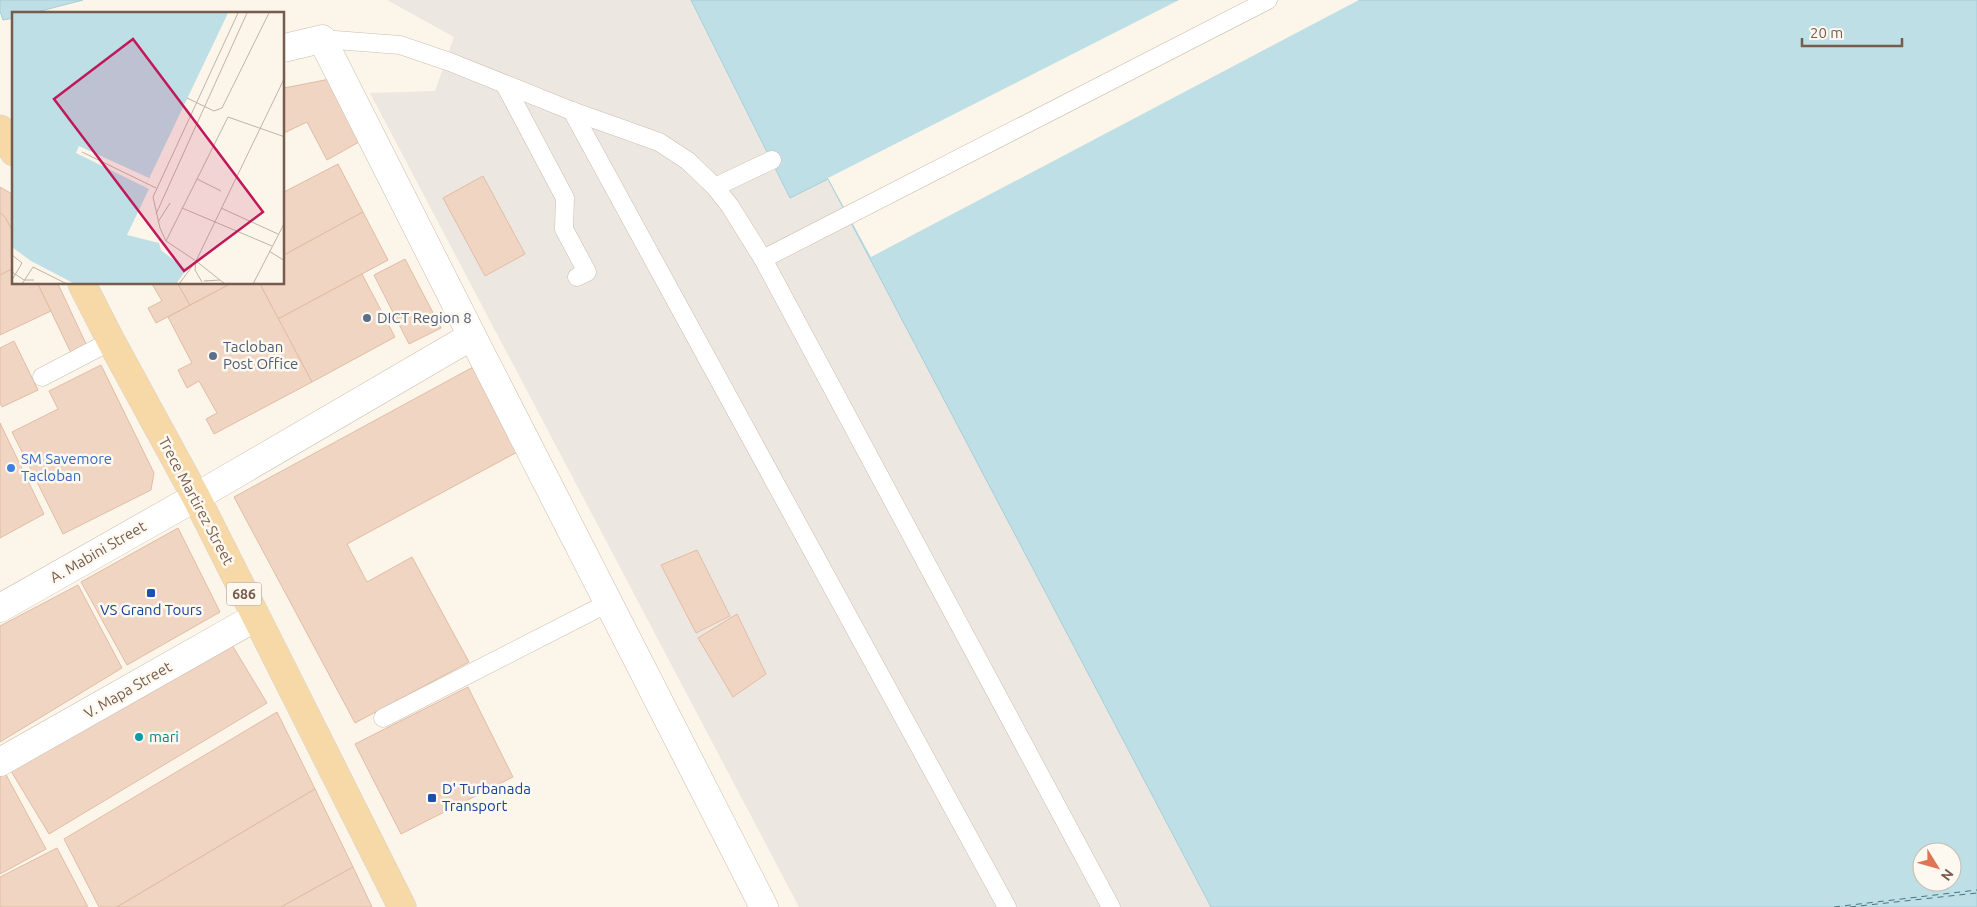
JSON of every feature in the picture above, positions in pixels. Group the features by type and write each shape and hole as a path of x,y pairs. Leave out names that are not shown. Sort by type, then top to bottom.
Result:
{"main road":[{"name":"Trece Martirez Street","path":"83,285 196,497 402,907"}],"street":[{"path":"285,48 322,39 764,907"},
{"path":"0,114 9,140"},
{"name":"A. Mabini Street","path":"0,608 196,497 472,336"},
{"name":"V. Mapa Street","path":"0,762 256,617"}],"lane":[{"path":"763,259 1268,0"},
{"path":"322,39 400,45 450,62 572,112 659,142 688,160 715,187 730,206 763,259 1111,907"},
{"path":"505,85 565,198 564,229 587,272 577,277"},
{"path":"572,112 1007,907"},
{"path":"715,187 772,160"},
{"path":"42,377 111,341"},
{"path":"383,718 608,603"}],"shaded area":[{"path":"387,0 691,0 790,197 1179,0 871,257 1211,907 799,907 370,93 435,91 454,37"}],"water":[{"path":"0,0 83,0 37,12 12,12 12,18 3,20 0,11"},
{"path":"691,0 1977,0 1977,907 1211,907 828,179 790,198"}],"pier":[{"path":"1179,0 1359,0 871,257 828,178"}],"building":[{"path":"330,79 366,138 327,160 307,122 285,133 285,88"},
{"path":"338,164 363,212 285,254 285,191"},
{"path":"483,176 525,254 485,276 443,198"},
{"path":"0,187 12,194 12,230 5,217 0,213"},
{"path":"363,212 388,260 278,319 261,285 285,285 285,254"},
{"path":"0,213 5,217 12,230 12,269 0,275"},
{"path":"405,259 441,328 409,344 374,275"},
{"path":"12,269 12,285 38,285 51,311 0,335 0,275"},
{"path":"362,274 395,337 312,382 278,319"},
{"path":"38,285 58,285 87,346 71,353"},
{"path":"153,285 179,285 190,305 156,323 148,308 162,301"},
{"path":"179,285 228,285 190,305"},
{"path":"228,285 261,285 312,382 214,434 206,419 217,413 199,381 187,388 178,370 192,363 168,317"},
{"path":"14,341 38,390 2,407 0,403 0,348"},
{"path":"101,365 154,473 151,490 63,534 12,432 58,409 49,391"},
{"path":"475,366 521,450 347,544 367,582 412,557 469,662 355,723 234,497"},
{"name":"SM Savemore Tacloban","path":"0,423 44,514 0,538"},
{"path":"178,528 220,612 127,665 81,582"},
{"path":"697,550 730,616 696,633 661,565"},
{"path":"78,585 122,668 0,742 0,626"},
{"path":"737,614 766,674 733,697 698,638"},
{"name":"mari","path":"229,640 267,703 49,834 11,771"},
{"path":"468,687 513,777 401,834 355,744"},
{"path":"277,712 315,789 117,907 99,907 64,839"},
{"path":"4,771 46,849 0,874 0,773"},
{"path":"315,789 353,867 281,907 117,907"},
{"path":"57,848 88,907 0,907 0,877"},
{"path":"353,867 372,907 281,907"}],"ferry route":[{"path":"1834,907 1977,890"},
{"path":"1850,907 1977,893"}],"place":[{"name":"DICT Region 8","path":"367,318"},
{"name":"Tacloban Post Office","path":"213,356"},
{"name":"SM Savemore Tacloban","path":"11,468"},
{"name":"VS Grand Tours","path":"151,593"},
{"name":"mari","path":"139,737"},
{"name":"D' Turbanada Transport","path":"432,798"}]}
